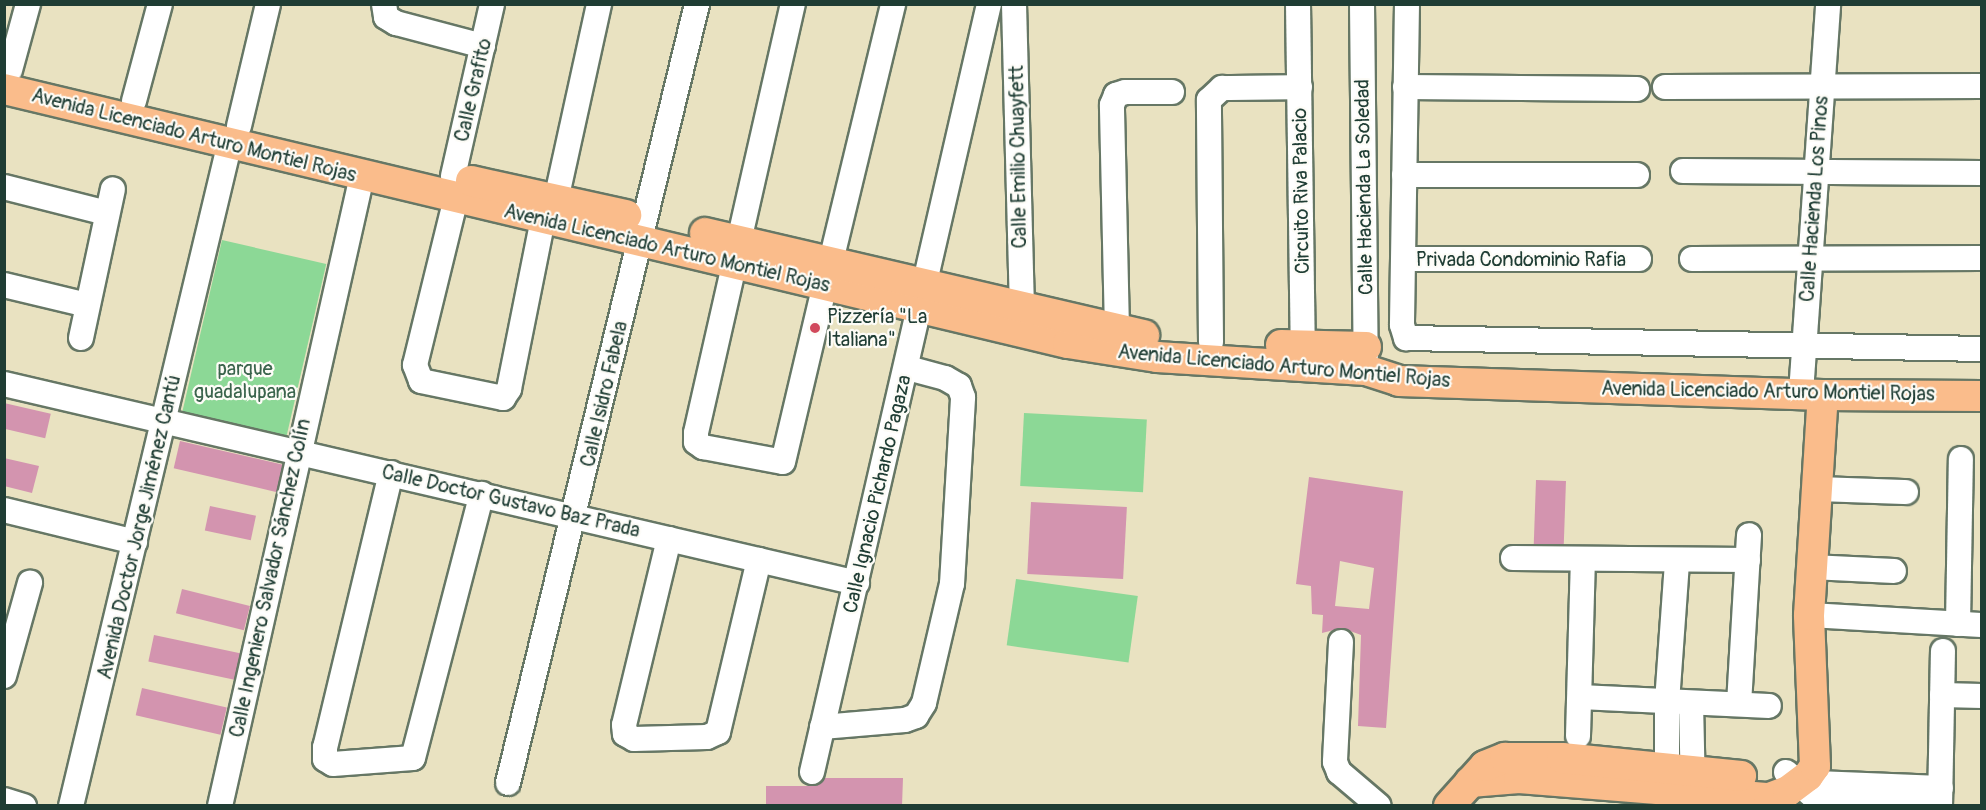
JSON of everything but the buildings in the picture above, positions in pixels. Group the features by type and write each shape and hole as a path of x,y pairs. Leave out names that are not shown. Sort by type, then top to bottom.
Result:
{"main road":[{"name":"Avenida Licenciado Arturo Montiel Rojas","path":"6,76 134,102 362,176 455,187"},
{"name":"Avenida Licenciado Arturo Montiel Rojas","path":"6,76 550,210 642,229 828,273 923,297 1068,343 1157,357 1366,358"},
{"name":"Avenida Licenciado Arturo Montiel Rojas","path":"923,297 1022,309 1117,330 1211,342 1303,346 1366,358 1399,381 1812,394 1982,396"},
{"name":"Calle Hacienda Los Pinos","path":"1812,394 1816,489 1809,615 1804,632 1800,757 1814,794"},
{"path":"1449,806 1491,762 1505,758 1562,758 1679,780 1765,779 1814,794"}],"street":[{"path":"6,76 27,4"},
{"path":"134,102 160,4"},
{"name":"Avenida Doctor Jorge Jiménez Cantú","path":"71,806 234,134 268,4"},
{"path":"384,4 386,17 396,23 483,46"},
{"name":"Calle Grafito","path":"492,4 455,187 415,365 421,381 503,398 508,389 550,210"},
{"path":"550,210 599,4"},
{"name":"Calle Isidro Fabela","path":"508,783 576,516 697,4"},
{"path":"793,4 696,433 696,442 703,447 783,462 893,4"},
{"name":"Calle Ignacio Pichardo Pagaza","path":"812,772 907,368 989,4"},
{"name":"Calle Emilio Chuayfett","path":"1014,4 1022,309"},
{"path":"1298,4 1299,87"},
{"name":"Calle Hacienda La Soledad","path":"1362,4 1366,358"},
{"path":"1404,259 1407,4"},
{"name":"Calle Hacienda Los Pinos","path":"1812,394 1804,348 1808,259 1827,4"},
{"path":"1665,87 1822,84 1982,86"},
{"name":"Circuito Riva Palacio","path":"1211,342 1209,100 1222,88 1299,87 1303,346"},
{"path":"1405,87 1637,89"},
{"path":"1117,330 1112,105 1116,95 1125,92 1172,92"},
{"path":"1683,171 1982,172"},
{"path":"1404,175 1637,175"},
{"name":"Calle Ingeniero Salvador Sánchez Colín","path":"220,806 362,176"},
{"path":"4,187 107,213"},
{"path":"81,338 113,189"},
{"path":"1692,259 1982,258"},
{"name":"Privada Condominio Rafia","path":"1404,259 1639,259"},
{"name":"Avenida Licenciado Arturo Montiel Rojas","path":"1404,259 1402,325 1406,338 1804,348 1982,349"},
{"path":"4,285 87,305"},
{"path":"822,727 905,720 916,716 924,703 952,584 963,397 959,386 945,378 907,368"},
{"name":"Calle Doctor Gustavo Baz Prada","path":"4,384 857,583"},
{"path":"1809,615 1970,624 1961,459"},
{"path":"391,473 325,747 325,759 333,764 413,758 482,494"},
{"path":"1816,489 1906,492"},
{"path":"4,510 135,542"},
{"path":"1739,704 1749,535"},
{"path":"669,539 624,725 625,734 634,738 707,737 718,732 759,560"},
{"path":"1513,558 1748,560"},
{"path":"1578,736 1583,559"},
{"path":"1677,561 1667,702 1679,780"},
{"path":"1811,567 1894,571"},
{"path":"4,676 12,614 30,583"},
{"path":"1341,642 1335,762 1339,772 1379,806"},
{"path":"1814,794 1861,794 1938,800 1944,651"},
{"path":"1942,695 1982,696"},
{"path":"1580,697 1769,706"},
{"path":"1679,780 1691,703"},
{"path":"1814,794 1861,794"},
{"path":"4,800 24,806"}],"green space":[{"name":"parque guadalupana","path":"222,240 326,264 284,445 180,421"},
{"path":"1024,413 1147,419 1143,492 1020,486"},
{"path":"1016,579 1138,596 1128,662 1007,645"}],"place":[{"name":"Pizzería \"La Italiana\"","path":"815,328"}]}
